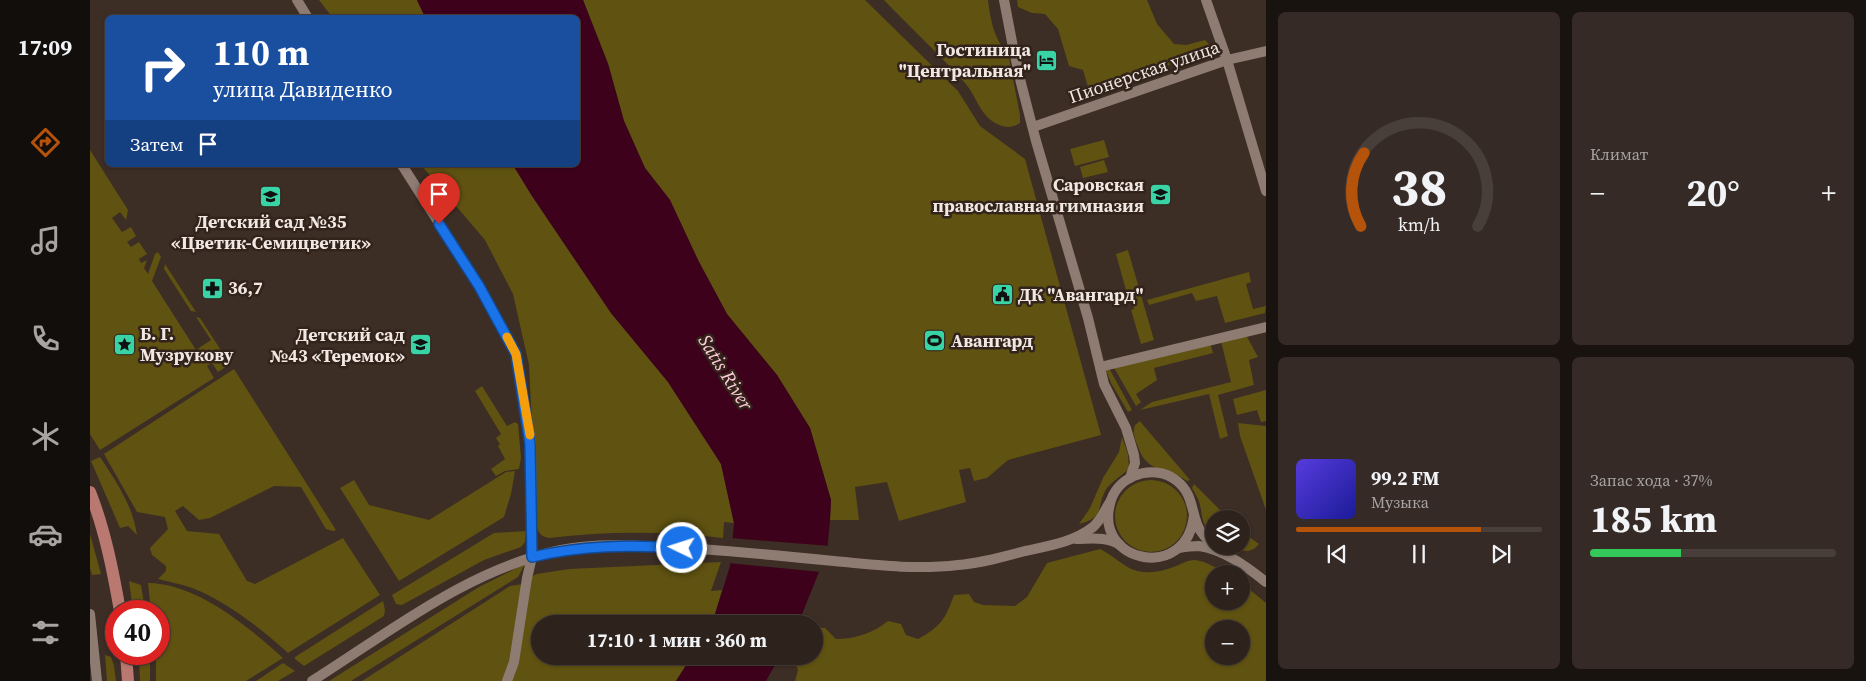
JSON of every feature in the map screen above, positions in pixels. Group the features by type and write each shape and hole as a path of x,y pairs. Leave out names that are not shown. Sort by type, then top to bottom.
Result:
{"main road":[{"path":"90,492 100,517 118,600"},
{"path":"127,665 128,681"}],"street":[{"path":"297,0 306,15"},
{"path":"1004,0 1012,47 1088,318 1104,384 1126,428 1134,455 1135,463 1130,478"},
{"path":"1206,0 1227,60 1266,191"},
{"name":"Пионерская улица","path":"1033,127 1227,60 1266,51"},
{"path":"403,167 479,286 516,354 530,444 532,557 514,662 507,681"},
{"path":"1100,367 1266,327"},
{"path":"1134,455 1144,467 1176,480 1183,486 1193,504 1194,514 1200,531 1205,536"},
{"path":"1070,539 1093,526 1103,516 1120,486 1130,478 1143,473 1157,472"},
{"path":"1110,502 1108,510 1109,527 1122,548"},
{"path":"312,681 403,622 491,572 532,557 563,550 597,546 633,545 895,566 958,565 985,561 1070,539 1095,538 1107,539 1118,544 1129,553 1146,558 1163,557 1178,548 1190,533 1194,514"},
{"path":"1178,548 1205,547"},
{"path":"1228,555 1266,582"},
{"path":"90,614 97,681"}],"shaded area":[{"path":"319,0 417,0 424,15 330,15"},
{"path":"583,0 865,0 958,91 980,126 1025,159 1101,435 1008,460 987,478 974,481 970,468 959,470 966,502 899,521 887,482 855,487 859,520 830,520 831,500 810,428 777,375 727,314 698,260 670,200 645,168 624,121 608,63"},
{"path":"884,0 988,0 996,35 1008,53 1020,123 1006,127 995,123 988,117 980,108 965,83"},
{"path":"1017,0 1147,0 1157,24 1174,44 1186,45 1205,40 1212,49 1090,94 1083,70 1069,66 1058,29 1045,14 1032,13 1018,7"},
{"path":"1104,140 1109,157 1075,166 1070,149"},
{"path":"90,150 128,210 126,220 120,212 112,218 122,232 131,227 136,236 127,242 131,247 139,242 147,254 139,259 141,263 147,260 144,268 148,274 155,254 158,252 161,257 152,281 196,350 211,340 196,317 200,318 230,364 218,372 212,363 207,366 214,378 100,450 90,434"},
{"path":"1104,160 1108,172 1083,178 1080,167"},
{"path":"423,167 514,167 611,313 668,382 721,464 734,523 724,522 723,538 680,534 636,533 592,534 549,538 540,533 537,527 529,365 513,294 485,240"},
{"path":"1128,250 1154,340 1141,344 1131,310 1134,309 1130,294 1127,294 1116,254"},
{"path":"165,264 196,312 191,311 164,269"},
{"path":"1249,272 1251,282 1246,284 1253,309 1266,306 1265,313 1225,323 1217,296 1196,301 1192,293 1149,305 1147,300"},
{"path":"1246,335 1258,357 1249,360 1254,385 1218,395 1228,436 1220,439 1209,394 1140,410 1152,402 1231,382 1221,341"},
{"path":"1210,342 1213,353 1154,368 1157,380 1136,394 1141,402 1136,406 1113,366"},
{"path":"1105,368 1109,368 1132,410 1128,412 1111,383"},
{"path":"234,369 336,530 326,529 301,487 274,486 210,518 199,520 183,506 175,511 187,531 219,534 247,581 255,584 343,538 380,595 288,653 255,625 231,608 192,588 158,579 166,571 166,566 152,555 150,548 168,529 165,517 137,512 104,454"},
{"path":"482,386 507,426 515,422 518,424 521,458 519,469 505,471 496,476 491,469 505,459 496,438 501,434 475,391"},
{"path":"1266,390 1266,421 1261,422 1257,410 1237,415 1233,399"},
{"path":"1140,421 1190,480 1187,481 1180,476 1159,469 1147,462 1142,456 1134,436 1135,425"},
{"path":"1238,423 1266,426 1266,510 1240,436"},
{"path":"1122,437 1128,454 1129,469 1107,488 1094,518 1079,524 1090,508 1103,478 1119,452"},
{"path":"100,457 128,504 137,535 128,526 120,528 91,461"},
{"path":"515,471 504,517 399,581 340,488 354,480 369,505 429,520 506,472"},
{"path":"1151,480 1165,483 1177,490 1184,502 1187,516 1184,530 1177,542 1165,549 1151,552 1137,549 1125,542 1118,530 1115,516 1118,502 1125,490 1137,483"},
{"path":"1194,484 1220,510 1205,510 1205,526 1200,504 1192,488"},
{"path":"526,531 525,542 521,547 484,560 402,605 396,604 392,595 494,533"},
{"path":"90,534 101,574 92,575 90,568"},
{"path":"1250,538 1259,544 1250,551"},
{"path":"1100,549 1127,567 1142,572 1162,571 1187,561 1202,561 1211,565 1205,565 1205,610 1250,610 1250,590 1266,603 1266,681 795,681 798,670 796,665 823,665 823,628 836,639 843,639 870,632 888,621 901,624 906,635 918,639 941,622 948,611 954,595 969,594 974,602 983,605 1015,606 1027,597 1047,563"},
{"path":"721,562 711,591 722,590 715,615 531,615 531,665 686,665 676,681 362,681 510,586 523,584 527,578 537,574 569,569"},
{"path":"525,564 518,577 351,681 329,681 479,587"},
{"path":"129,581 141,585 143,600 132,600"},
{"path":"148,583 185,590 221,609 254,633 283,658 246,681 156,681 156,665 170,665 170,600 150,600"},
{"path":"383,601 384,616 304,666 295,659 295,657"},
{"path":"283,663 295,671 278,681 256,681"},
{"path":"106,665 114,665 116,681 107,681"},
{"path":"139,665 150,665 150,681 140,681"}],"water":[{"name":"Satis River","path":"417,0 583,0 608,64 624,121 645,168 670,200 698,260 727,314 777,375 810,428 831,500 827,552 802,615 715,615 730,566 734,523 721,464 668,382 611,313 514,167 580,167 580,15 424,15"},
{"path":"686,665 775,665 766,681 676,681"}],"pier":[{"path":"730,538 830,546 821,572 728,563"}],"slow traffic":[{"path":"507,337 516,354 530,435"}],"place":[{"name":"Гостиница \"Центральная\"","path":"1047,60"},
{"name":"Саровская православная гимназия","path":"1160,195"},
{"name":"Детский сад №35 «Цветик-Семицветик»","path":"271,197"},
{"name":"36,7","path":"212,288"},
{"name":"ДК \"Авангард\"","path":"1002,295"},
{"name":"Авангард","path":"935,341"},
{"name":"Б. Г. Музрукову","path":"124,344"},
{"name":"Детский сад №43 «Теремок»","path":"421,345"}],"route":[{"path":"439,224 479,286 516,354 530,444 532,557 563,550 597,546 633,545 682,548"}]}
